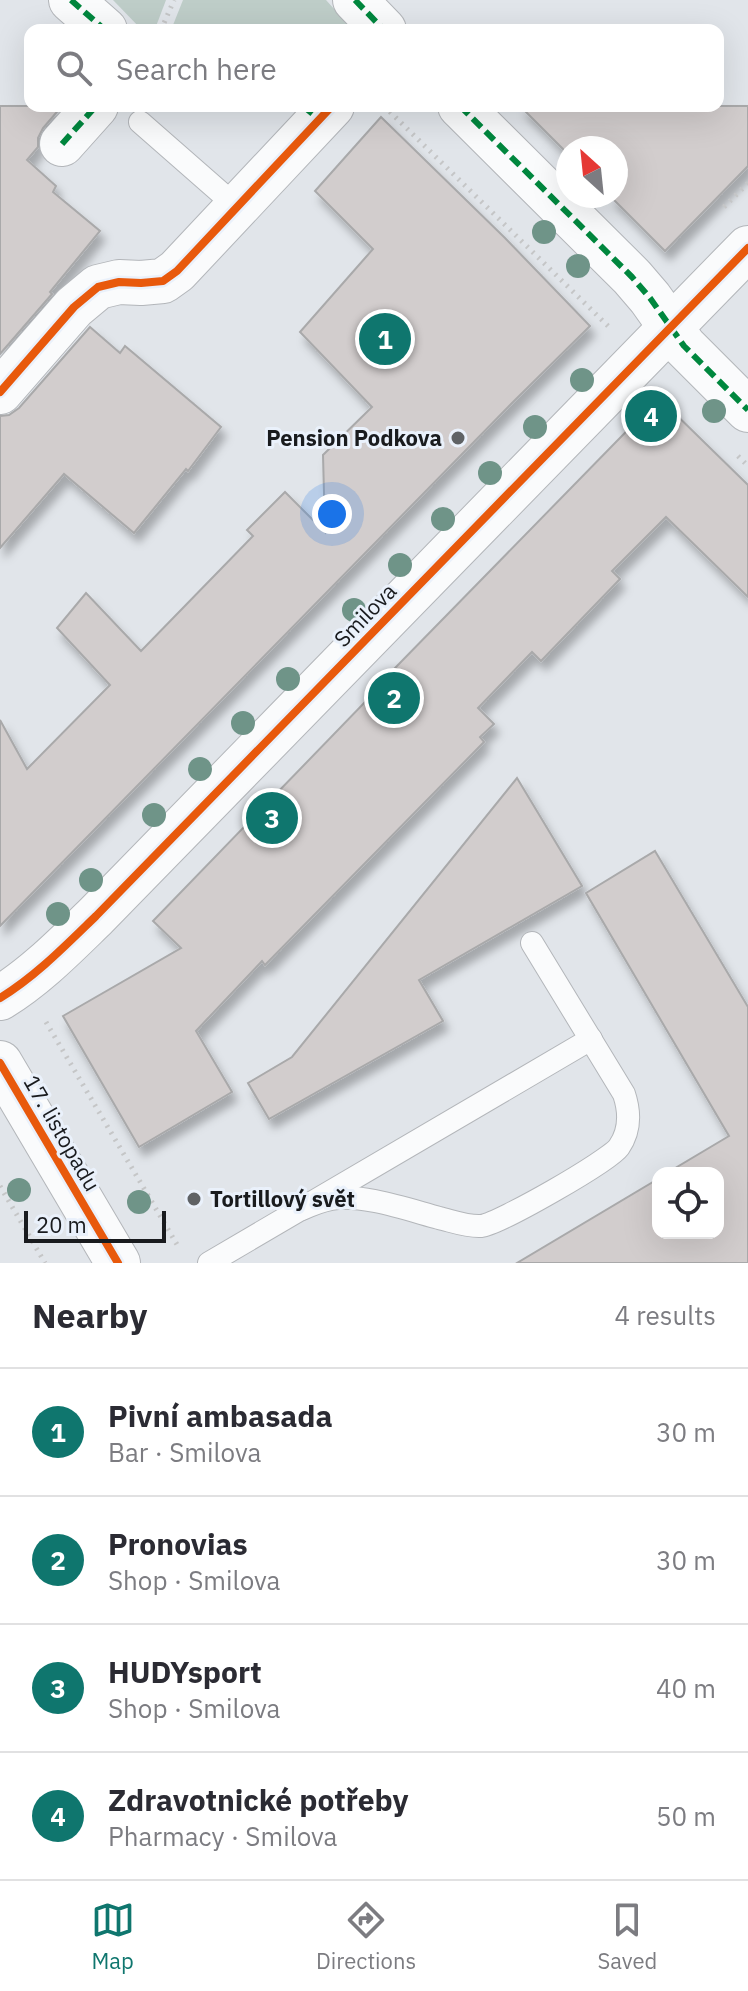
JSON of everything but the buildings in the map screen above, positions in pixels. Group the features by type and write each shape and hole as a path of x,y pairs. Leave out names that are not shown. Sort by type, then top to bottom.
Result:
{"street":[{"path":"71,0 98,24"},
{"path":"355,0 378,24"},
{"path":"62,144 91,112"},
{"path":"0,392 74,307 98,287 119,282 163,281 177,271 237,207 316,112"},
{"path":"466,112 643,289 655,343 684,346 748,410"},
{"name":"Smilova","path":"0,998 39,969 96,916 748,248"},
{"name":"17. listopadu","path":"0,1063 118,1263"}],"lane":[{"path":"140,122 237,207"},
{"path":"302,1209 332,1199 346,1198 482,1226 506,1217 604,1160 619,1147 629,1120 624,1094 532,943"},
{"path":"209,1263 591,1039"}],"path":[{"path":"164,24 174,0"},
{"path":"391,112 655,343"},
{"path":"738,456 748,466"},
{"path":"52,1009 46,1023 180,1250"},
{"path":"0,1186 45,1263"},
{"path":"1,1210 11,1204"}],"shaded area":[{"path":"113,0 166,0 157,24 136,24"},
{"path":"183,0 326,0 348,24 173,24"}],"marked path":[{"path":"71,0 98,24"},
{"path":"355,0 378,24"},
{"path":"62,144 91,112"},
{"path":"310,112 319,119"},
{"path":"466,112 632,277 684,346 748,410"}],"cycle path":[{"path":"0,392 74,307 98,287 119,282 163,281 177,271 326,112"},
{"path":"0,998 38,970 96,916 748,248"},
{"path":"0,1063 118,1263"}],"place":[{"name":"Pivní ambasada","path":"385,339"},
{"name":"Zdravotnické potřeby","path":"651,416"},
{"name":"Pension Podkova","path":"458,438"},
{"name":"Pronovias","path":"394,698"},
{"name":"HUDYsport","path":"272,818"},
{"name":"Tortillový svět","path":"194,1199"}]}
